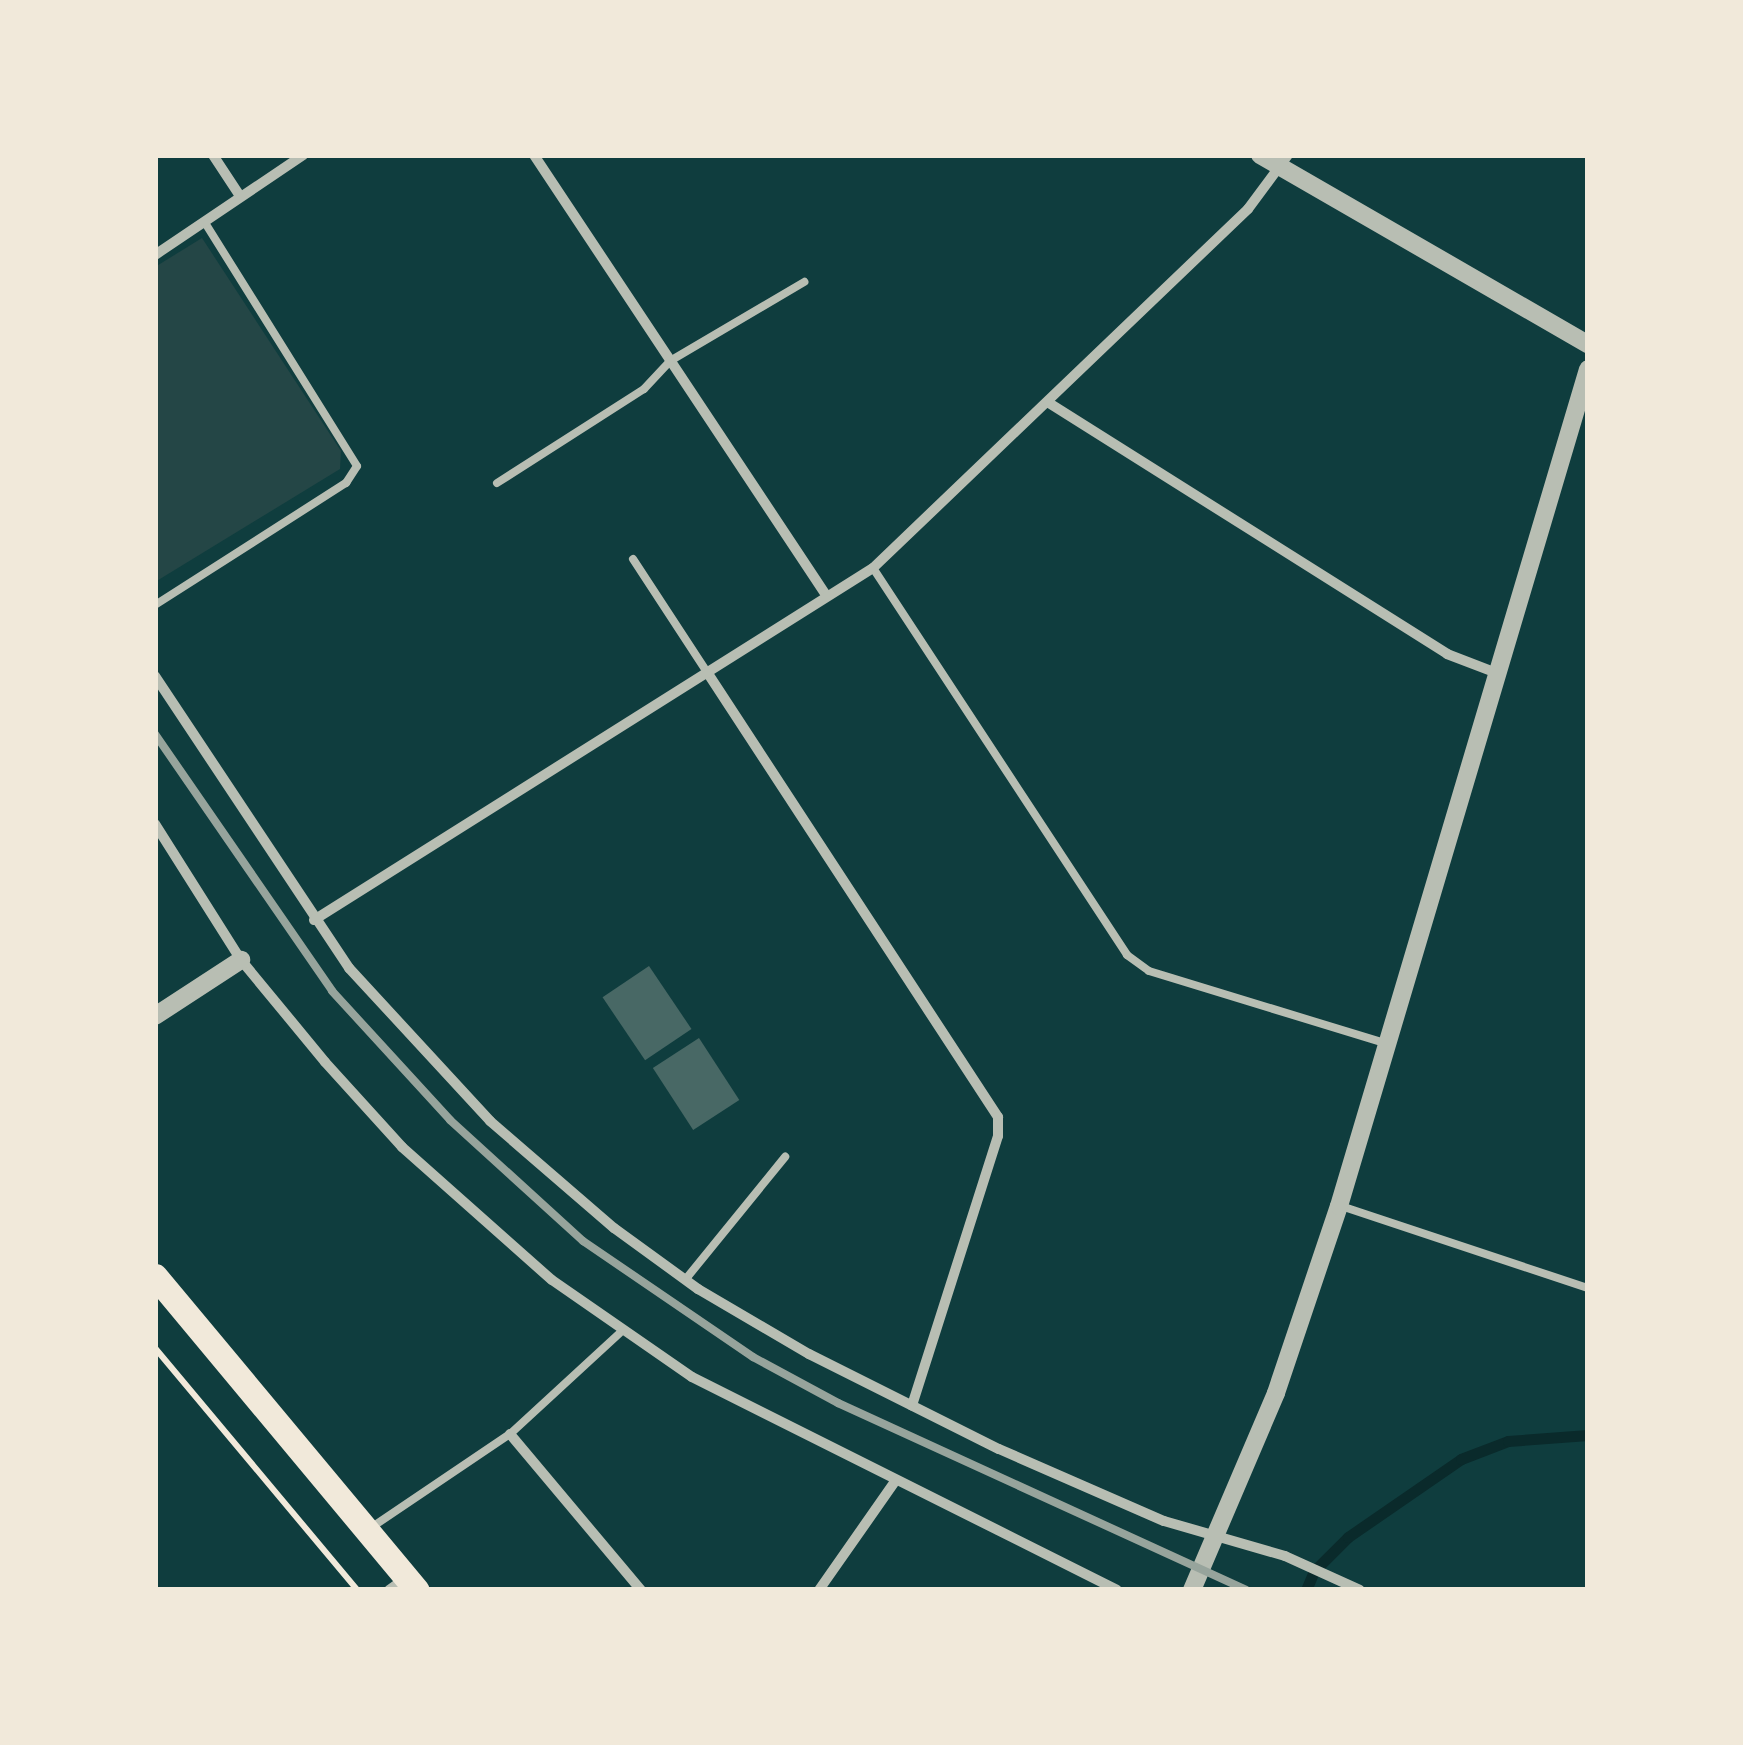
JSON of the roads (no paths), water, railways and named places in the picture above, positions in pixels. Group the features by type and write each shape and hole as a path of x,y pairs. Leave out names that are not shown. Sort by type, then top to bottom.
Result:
{"main road":[{"path":"155,1276 368,1530 404,1586"}],"street":[{"path":"213,155 240,196"},
{"path":"155,255 303,155"},
{"path":"534,155 826,595"},
{"path":"1260,155 1285,162 1588,344"},
{"path":"314,920 872,568 1050,403 1248,209 1285,162"},
{"path":"1192,1590 1220,1536 1339,1206 1494,672 1588,369"},
{"path":"1050,403 1447,654 1494,672"},
{"path":"707,672 998,1117 998,1136 912,1406"},
{"path":"155,676 314,920 383,1008 490,1121 572,1194 685,1280 809,1354 912,1406 1164,1520 1285,1556 1360,1590"},
{"path":"155,824 241,960 402,1147 620,1332 894,1483 1117,1590"},
{"path":"155,1016 241,960"},
{"path":"510,1434 641,1590"},
{"path":"819,1590 894,1483"}],"lane":[{"path":"155,605 346,484 357,466 206,224"},
{"path":"497,483 644,389 670,360 804,282"},
{"path":"633,560 707,672"},
{"path":"872,568 1126,954 1150,970 1384,1043"},
{"path":"685,1280 785,1157"},
{"path":"1339,1206 1588,1288"},
{"path":"368,1530 510,1434 620,1332"}],"waterway":[{"path":"1306,1590 1314,1571 1348,1537 1461,1459 1508,1441 1588,1435"}],"railway":[{"path":"155,734 332,991 450,1120 583,1241 753,1357 838,1403 1246,1590"}]}
